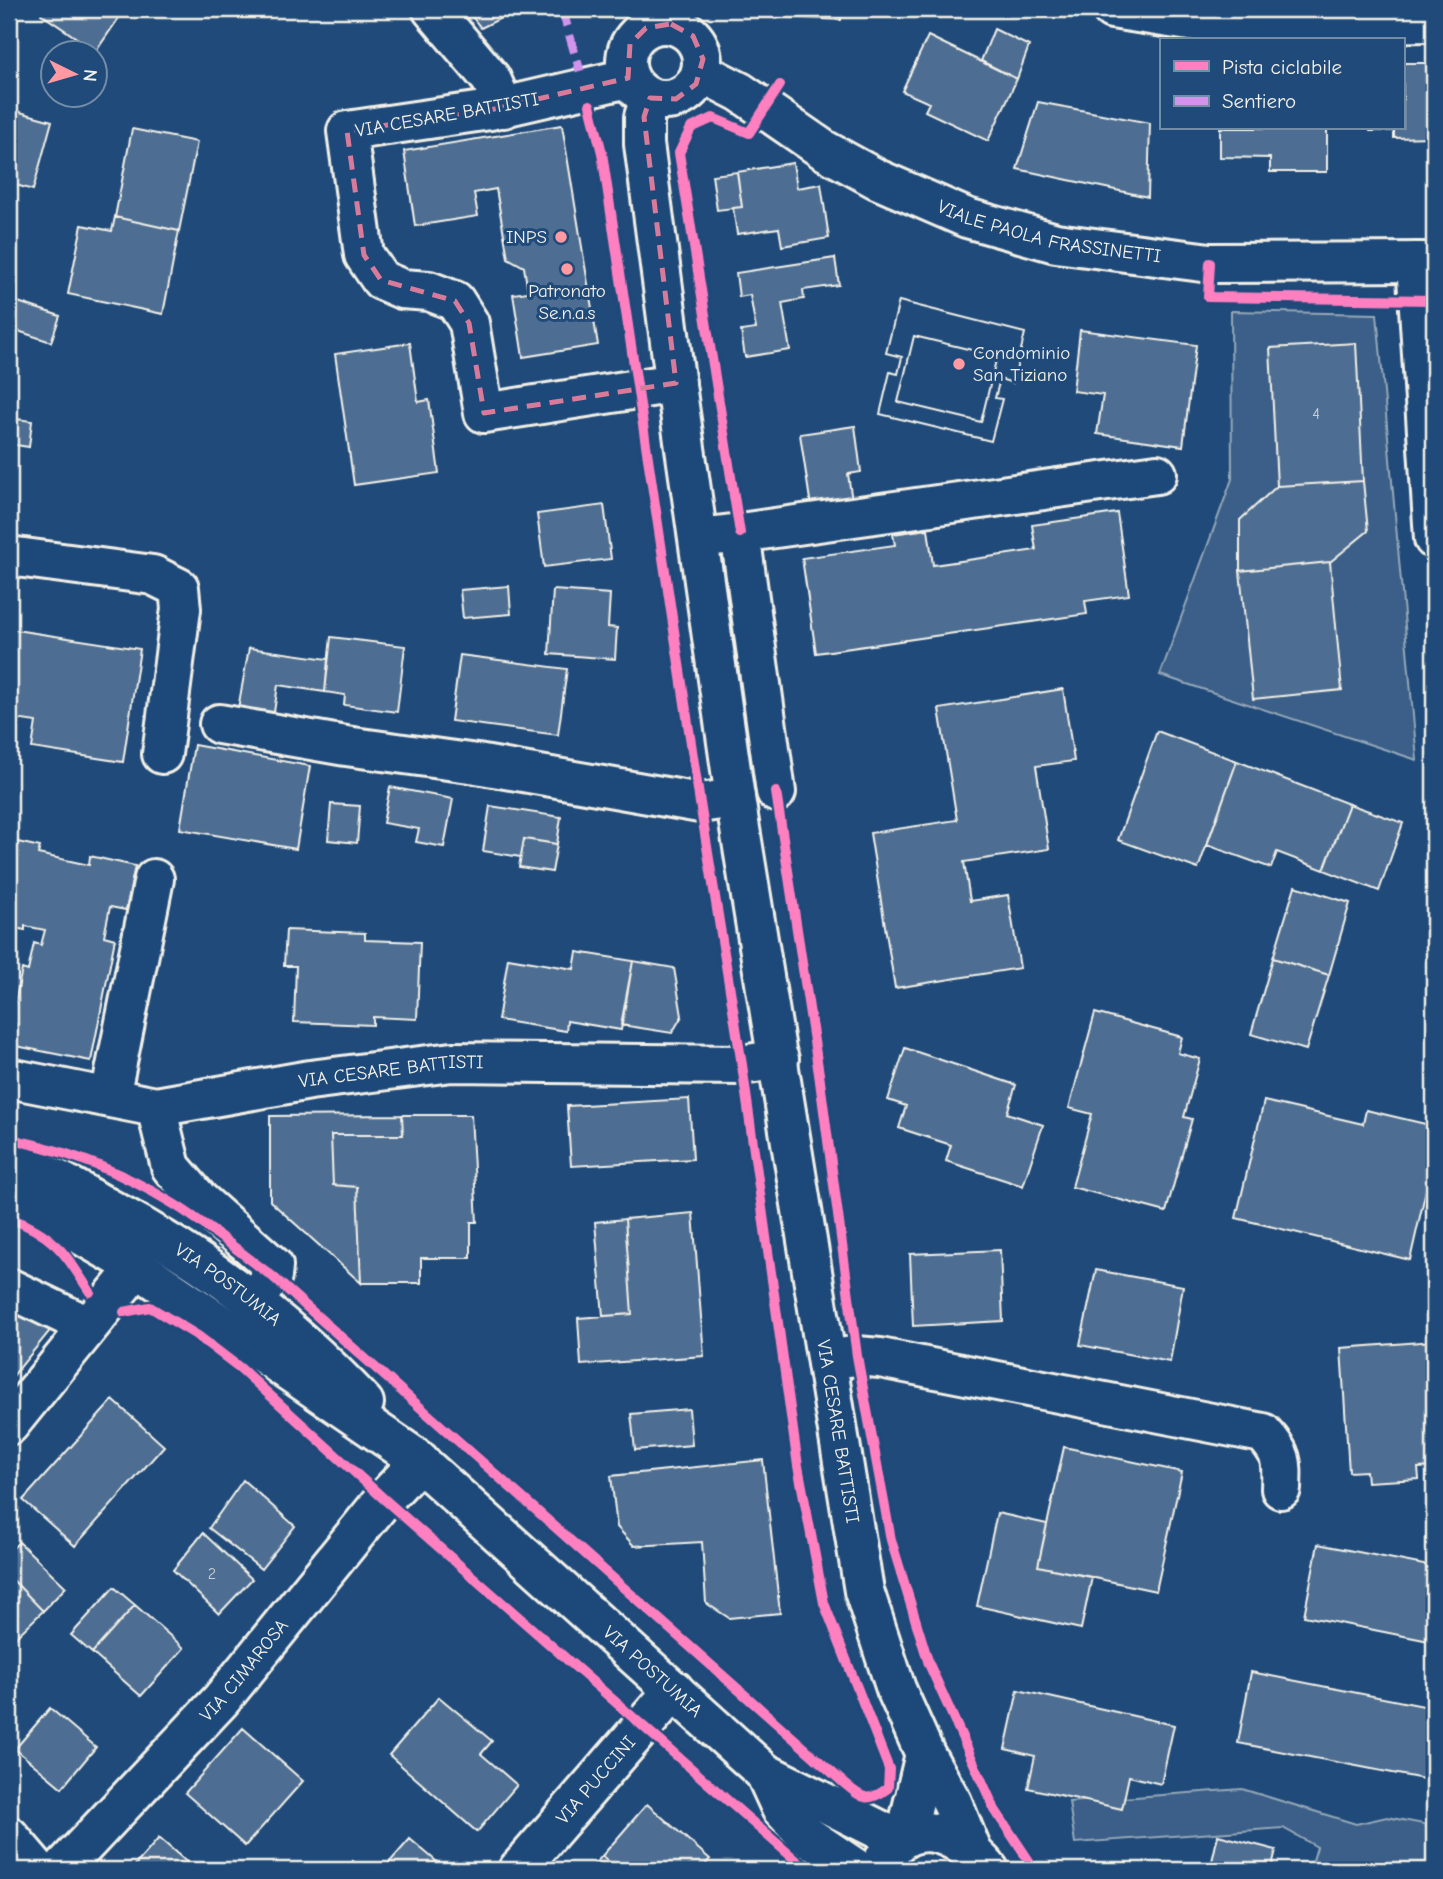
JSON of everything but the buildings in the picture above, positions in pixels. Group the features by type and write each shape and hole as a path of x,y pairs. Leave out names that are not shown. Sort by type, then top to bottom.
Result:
{"street":[{"path":"432,9 491,79 504,108"},
{"path":"1112,9 1215,25 1434,22"},
{"name":"VIA CESARE BATTISTI","path":"676,383 484,413 469,323 455,301 429,291 402,289 381,281 363,255 347,131 639,88 663,101 676,99 688,93 696,84 703,59 699,47 693,36 671,24 658,24 638,18 637,35 630,44 625,66 639,88 644,117 644,144 735,798 864,1591 896,1689 925,1755 952,1801 981,1863"},
{"name":"VIALE PAOLA FRASSINETTI","path":"701,72 740,92 824,150 877,179 967,218 1056,243 1210,263 1425,262"},
{"path":"1425,262 1434,539"},
{"path":"699,539 1157,474"},
{"path":"740,533 776,792"},
{"path":"9,556 153,575 179,589 181,608 162,754"},
{"path":"219,724 346,746 477,764 699,803 735,798"},
{"path":"110,1097 154,879"},
{"name":"VIA CESARE BATTISTI","path":"9,1078 156,1107 310,1080 452,1062 742,1065 779,1059"},
{"path":"156,1107 171,1167 200,1201 273,1266 272,1276 254,1300"},
{"name":"VIA POSTUMIA","path":"9,1162 46,1174 136,1223 254,1300 326,1363 417,1459 765,1773 894,1848 932,1832 954,1841 981,1863"},
{"name":"VIA POSTUMIA","path":"9,1199 38,1210 137,1267 417,1459"},
{"path":"9,1425 137,1267"},
{"path":"9,1287 88,1326"},
{"path":"827,1359 857,1356 880,1358 1264,1433 1276,1447 1282,1462 1281,1489"},
{"name":"VIA CIMAROSA","path":"61,1870 221,1700 417,1459"},
{"name":"VIA PUCCINI","path":"518,1870 674,1690"},
{"path":"894,1848 925,1755"},
{"name":"VIA POSTUMIA","path":"765,1773 781,1808 806,1835 858,1870"},
{"path":"9,1836 38,1870"}],"highlighted area":[{"path":"671,24 693,36 703,59 696,84 676,99 650,98 644,117 676,383 484,413 469,323 455,301 381,280 364,255 347,131 490,110 628,78 630,44 646,28"}],"shaded area":[{"path":"1231,311 1377,314 1417,760 1160,675 1232,479"},
{"path":"1242,1789 1356,1824 1387,1817 1434,1826 1434,1870 1310,1870 1317,1847 1283,1828 1075,1843 1069,1802"}],"marked path":[{"path":"562,9 580,71"}],"cycle path":[{"path":"740,533 679,153 691,128 713,118 749,133 780,85"},
{"path":"19,1141 79,1158 117,1174 172,1203 210,1229 272,1276 845,1784 866,1797 875,1796 888,1788 889,1769 824,1603 798,1466 742,1065 602,153 590,105"},
{"path":"1210,263 1208,297 1434,300"},
{"path":"776,792 819,1074 857,1356 891,1540 929,1664 995,1810 1035,1870"},
{"path":"9,1218 37,1231 57,1246 90,1292"},
{"path":"124,1312 150,1307 198,1336 240,1368 384,1499 807,1870"}],"place":[{"name":"INPS","path":"561,237"},
{"name":"Patronato Se.n.a.s","path":"567,269"},
{"name":"Condominio San Tiziano","path":"959,364"}]}
